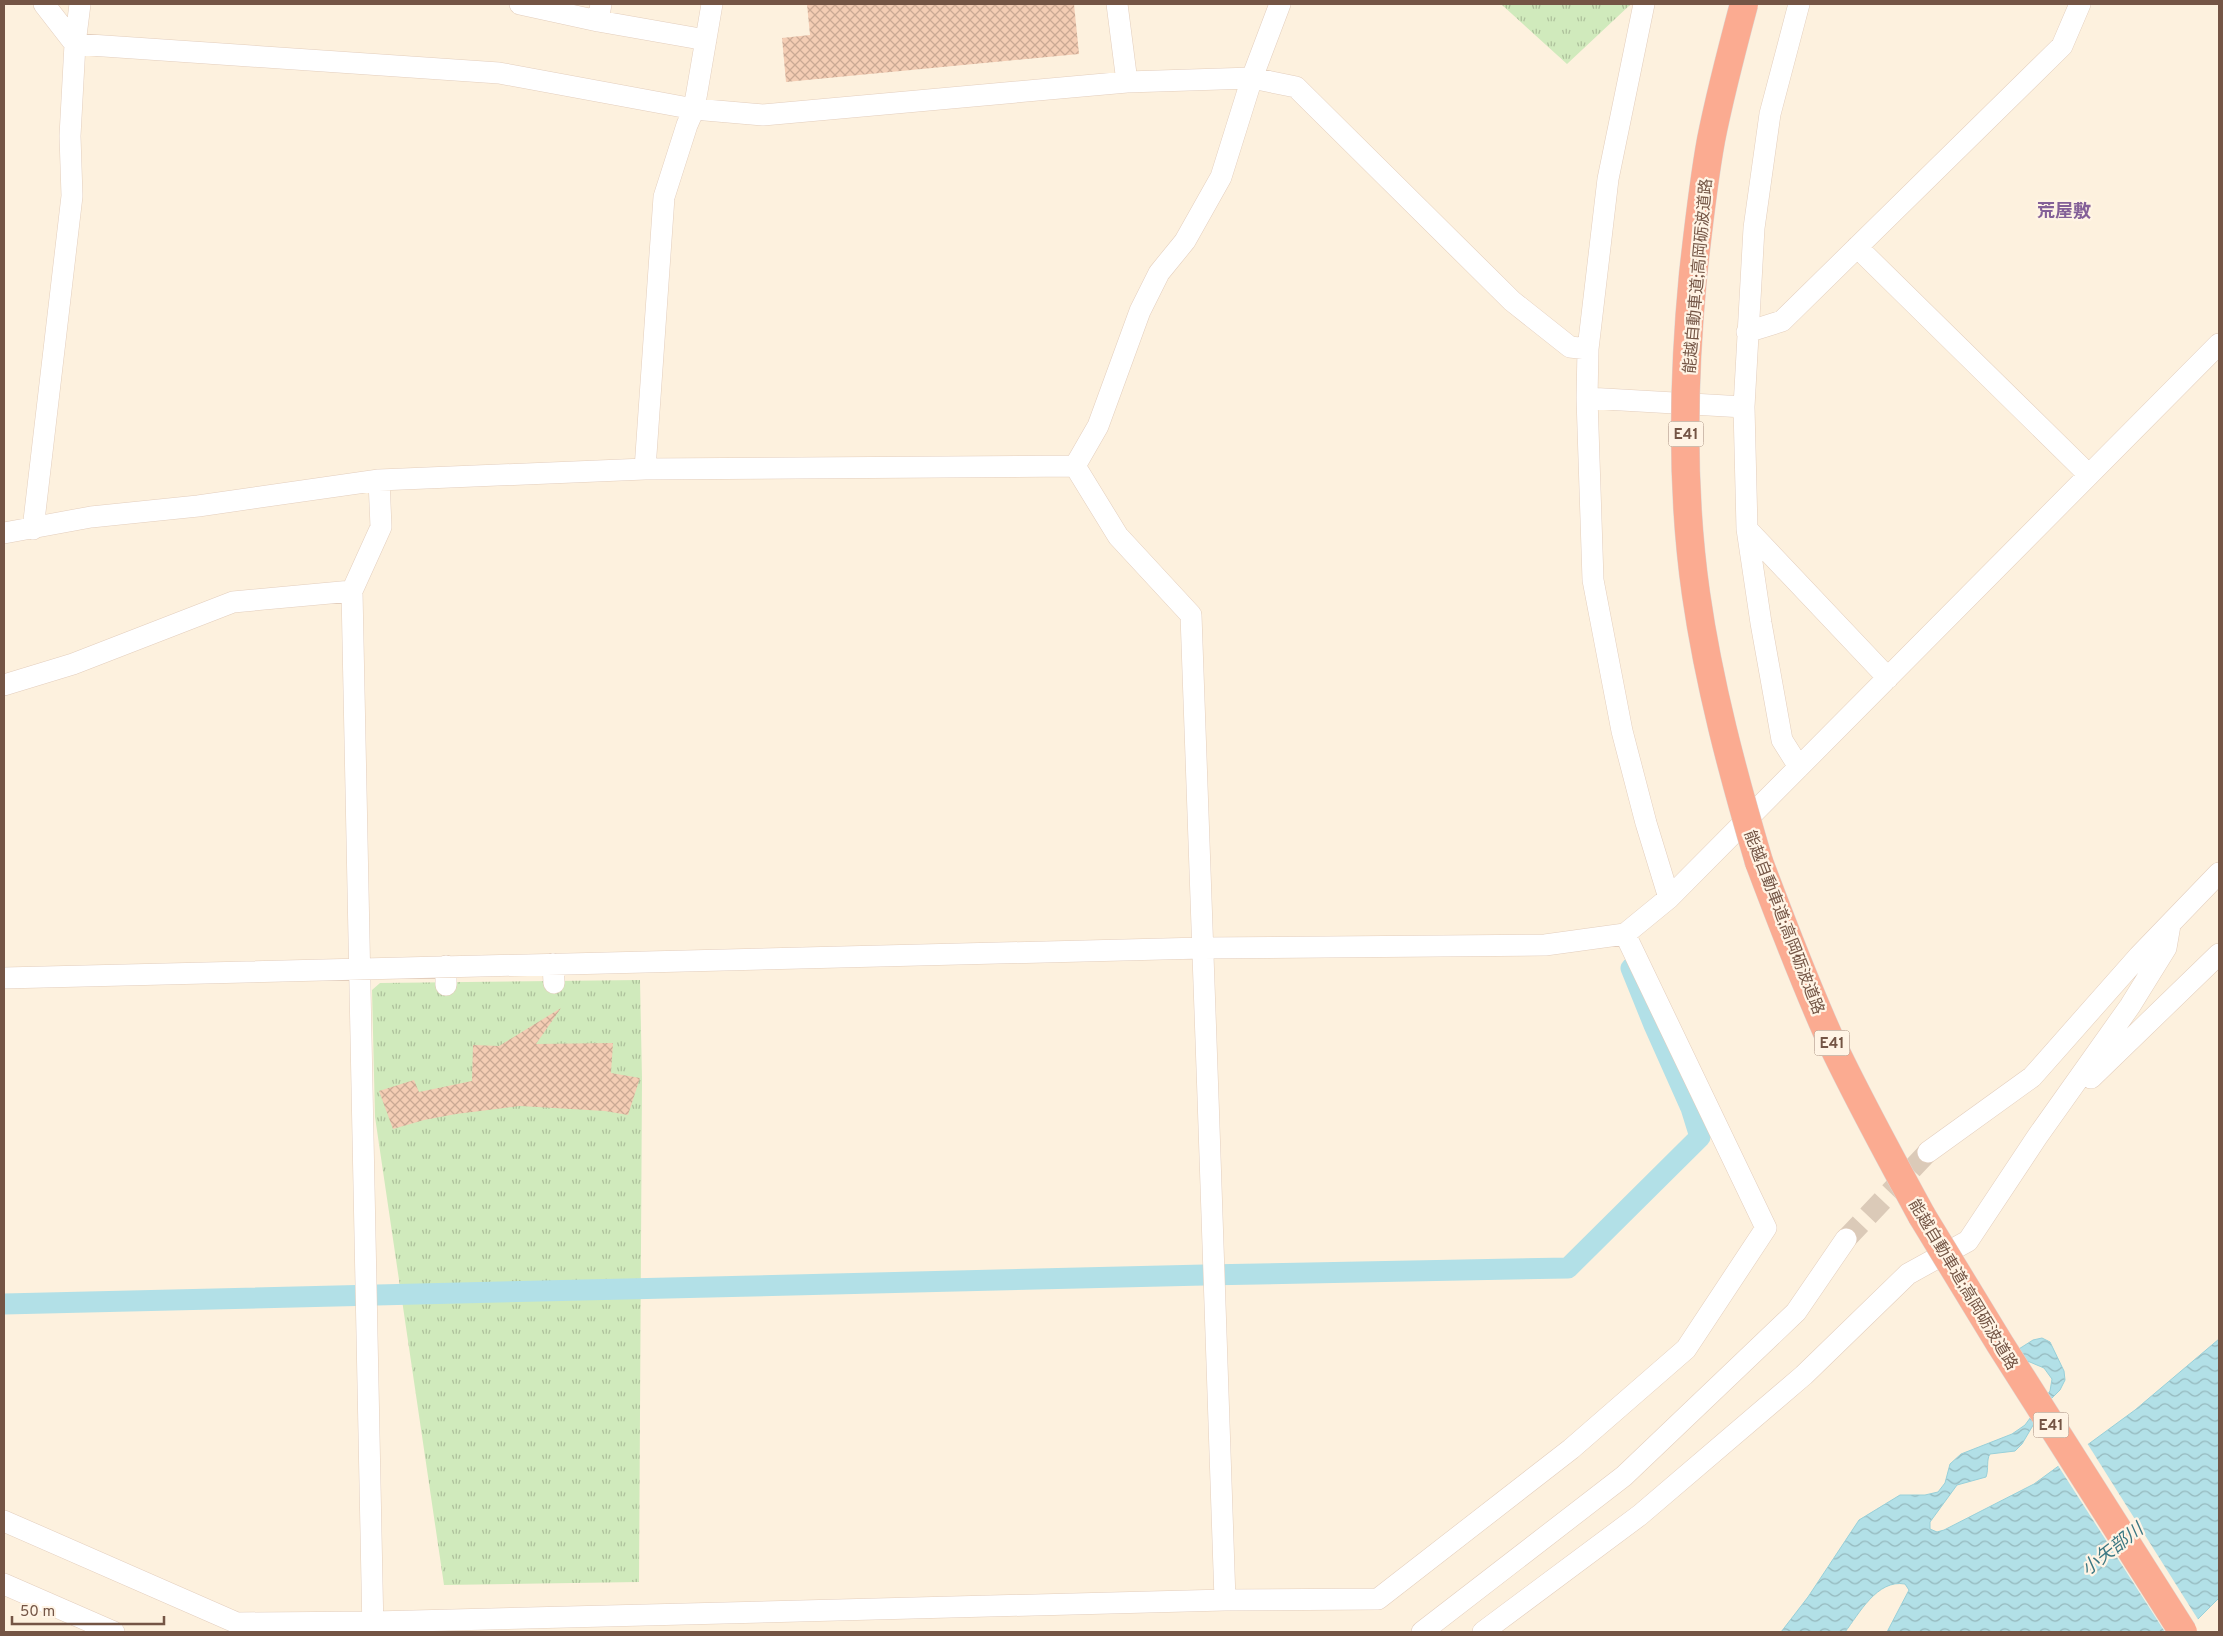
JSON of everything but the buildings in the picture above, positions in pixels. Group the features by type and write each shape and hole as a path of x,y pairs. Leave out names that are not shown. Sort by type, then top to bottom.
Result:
{"highway":[{"name":"能越自動車道;高岡砺波道路","path":"1744,4 1711,141 1697,235 1689,320 1686,414 1687,504 1696,593 1730,764 1759,862 1797,962 1835,1050 1876,1132 1922,1216 2000,1344 2184,1632"}],"street":[{"path":"44,4 75,44 499,73 694,109 762,115 1127,82 1252,78 1296,87 1512,301 1570,347 1588,348"},
{"path":"33,529 72,196 70,136 75,44 80,4"},
{"path":"520,4 600,12 706,40"},
{"path":"645,468 664,197 694,109 712,4"},
{"path":"1117,4 1127,82"},
{"path":"1075,466 1098,426 1140,311 1159,273 1185,242 1221,177 1252,78 1280,4"},
{"path":"1644,4 1608,179 1588,348 1587,398 1593,580 1622,731 1646,823 1670,898"},
{"path":"1799,4 1770,114 1754,228 1744,407 1747,529 1761,623 1782,740 1799,767"},
{"path":"1747,332 1782,321 2062,46 2080,4"},
{"path":"1857,247 2089,475"},
{"path":"4,978 358,969 446,976 504,957 554,973 1202,948 1546,945 1625,934 1670,898 2219,344"},
{"path":"1587,398 1744,407"},
{"path":"4,533 90,517 198,506 380,480 645,468 1075,466"},
{"path":"1075,466 1118,536 1191,615 1225,1600"},
{"path":"373,1627 358,969 352,591 381,527 380,480"},
{"path":"1747,529 1888,678"},
{"path":"4,684 73,664 233,602 352,591"},
{"path":"1928,1152 2032,1077 2219,873"},
{"path":"1484,1632 1640,1515 1804,1375 1908,1274 1968,1241 2054,1112 2130,1006 2166,948 2170,925"},
{"path":"4,1521 237,1623 373,1627 1225,1600 1378,1599 1571,1449 1686,1349 1766,1228 1625,934"},
{"path":"2054,1112 2219,954"},
{"path":"1422,1632 1624,1476 1796,1312 1846,1239"},
{"path":"4,1584 114,1632"}],"green space":[{"path":"1501,4 1631,4 1567,64"},
{"path":"640,980 642,1079 639,1582 444,1585 375,1117 372,990 380,983"}],"water":[{"name":"小矢部川","path":"2042,1338 2050,1342 2064,1371 2065,1380 2060,1390 2045,1405 2022,1444 2015,1451 1990,1454 1986,1477 1957,1485 1930,1522 1930,1529 1937,1532 1944,1530 2034,1484 2135,1410 2219,1339 2219,1598 2185,1632 1887,1632 1909,1590 1905,1584 1895,1584 1877,1592 1845,1632 1781,1632 1808,1597 1859,1520 1900,1495 1925,1495 1938,1492 1945,1483 1950,1464 1961,1454 2012,1434 2025,1425 2050,1391 2052,1379 2044,1368 2011,1354 2033,1340"}],"pier":[{"path":"2087,1443 2199,1621 2189,1632 2165,1632 2057,1464"}],"waterway":[{"path":"4,1304 1568,1268 1700,1137 1691,1108 1631,968"}],"tunnel":[{"path":"1846,1239 1928,1152"}],"district":[{"name":"荒屋敷","path":"2064,211"}]}
